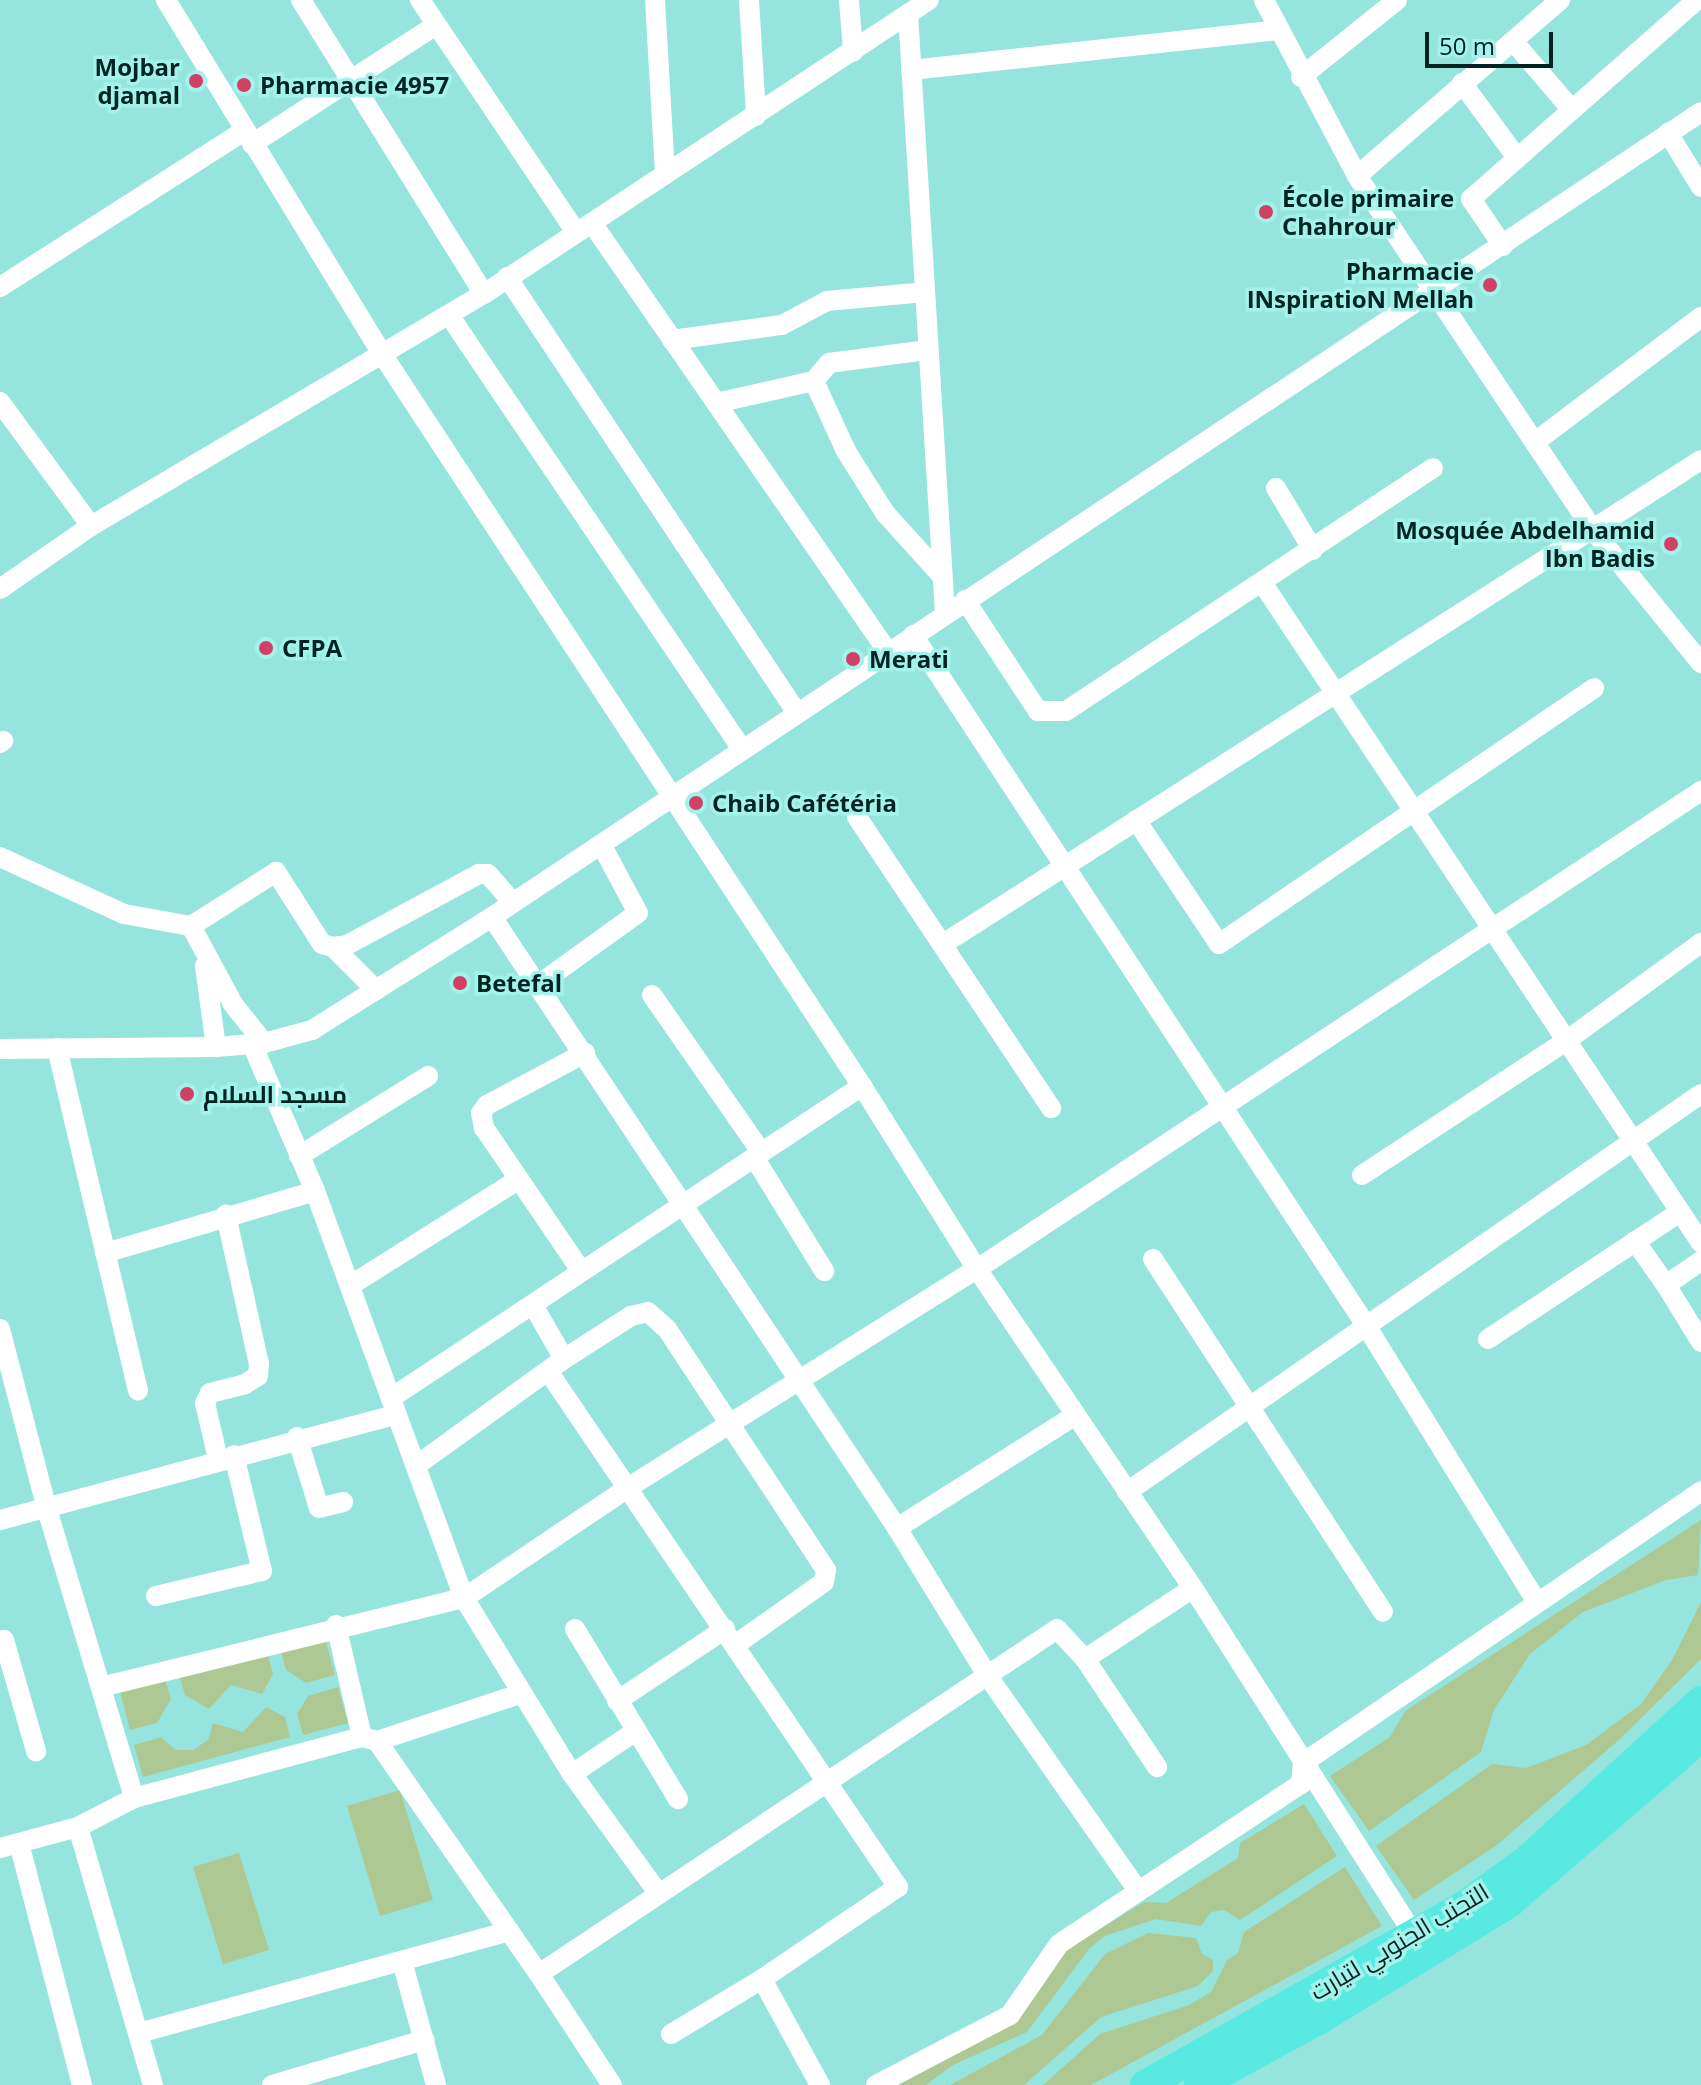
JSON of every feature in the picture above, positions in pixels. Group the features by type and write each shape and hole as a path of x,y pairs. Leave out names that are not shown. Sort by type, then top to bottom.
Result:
{"highway":[{"name":"التجنب الجنوبي لتيارت","path":"1145,2085 1415,1937 1527,1860 1701,1701"},
{"name":"التجنب الجنوبي لتيارت","path":"1199,2085 1320,2019 1509,1903 1701,1737"}],"street":[{"path":"166,0 384,357 862,1086 977,1269 1193,1588 1415,1937"},
{"path":"301,0 347,81 484,294"},
{"path":"420,0 584,228 672,340 888,652"},
{"path":"655,0 665,174"},
{"path":"749,0 756,116"},
{"path":"849,0 853,52"},
{"path":"0,589 91,526 384,357 484,294 929,0"},
{"path":"1264,0 1301,77 1357,176 1437,291 1592,529 1701,663"},
{"path":"1301,77 1397,0"},
{"path":"1357,176 1560,0"},
{"path":"1503,246 1471,199 1697,0"},
{"path":"908,14 945,613"},
{"path":"0,287 436,25"},
{"path":"911,70 1280,30"},
{"path":"1513,41 1572,110"},
{"path":"1462,83 1517,158"},
{"path":"0,1049 216,1047 258,1044 312,1030 492,917 945,613 1437,291 1701,112"},
{"path":"1668,133 1701,187"},
{"path":"507,277 797,713"},
{"path":"672,340 782,325 827,301 925,292"},
{"path":"449,315 742,749"},
{"path":"1535,442 1701,317"},
{"path":"716,403 814,381 829,363 928,350"},
{"path":"814,381 846,451 885,513 942,576"},
{"path":"0,402 91,526"},
{"path":"943,944 1701,460"},
{"path":"965,600 1038,711 1066,711 1263,584 1433,468"},
{"path":"1276,488 1313,550"},
{"path":"1263,584 1701,1243"},
{"path":"913,635 1367,1327 1537,1602"},
{"path":"1136,820 1219,944 1412,809 1594,688"},
{"path":"101,1687 336,1625 464,1598 629,1487 727,1425 802,1383 977,1269 1219,1105 1701,791"},
{"path":"857,817 1051,1108"},
{"path":"538,985 638,913 601,844"},
{"path":"0,857 124,914 191,926 276,872 322,944 333,947 347,945 479,874 488,874 513,903"},
{"path":"492,917 897,1528 987,1675 1138,1891"},
{"path":"191,926 204,954 258,1044 351,1285 464,1598 520,1694 572,1774 659,1894"},
{"path":"1362,1175 1566,1041 1701,943"},
{"path":"333,947 376,990"},
{"path":"204,954 216,1047"},
{"path":"652,995 758,1154 824,1271"},
{"path":"57,1048 138,1391"},
{"path":"580,1269 484,1128 481,1113 487,1105 585,1053"},
{"path":"299,1156 428,1076"},
{"path":"0,1520 297,1437 393,1406 580,1269 862,1086"},
{"path":"1127,1492 1251,1409 1701,1094"},
{"path":"351,1285 518,1180"},
{"path":"105,1253 315,1191"},
{"path":"1488,1339 1680,1212"},
{"path":"156,1596 262,1571 226,1457 205,1403 210,1393 245,1384 258,1376 259,1364 226,1215"},
{"path":"1635,1241 1701,1342"},
{"path":"1153,1259 1383,1612"},
{"path":"1666,1285 1701,1261"},
{"path":"533,1305 557,1366 629,1487 825,1784 898,1887 762,1979 671,2034"},
{"path":"417,1465 631,1316 648,1312 667,1329 826,1577 730,1637 617,1701"},
{"path":"0,1329 46,1506 134,1798"},
{"path":"897,1528 1074,1416"},
{"path":"297,1437 319,1508 343,1502"},
{"path":"1303,1763 1701,1491"},
{"path":"1085,1659 1193,1588"},
{"path":"336,1625 370,1739 509,1931 612,2085"},
{"path":"575,1629 678,1799"},
{"path":"539,1974 1057,1629 1085,1659 1157,1767"},
{"path":"0,1641 4,1640 36,1751"},
{"path":"82,2085 9,1846 78,1827 134,1798 370,1739 520,1694"},
{"path":"572,1774 636,1731"},
{"path":"876,2085 1010,2015 1059,1944 1301,1784 1303,1763"},
{"path":"78,1827 153,2085"},
{"path":"139,2033 509,1931"},
{"path":"402,1961 436,2085"},
{"path":"762,1979 820,2085"},
{"path":"272,2085 424,2040"}],"green space":[{"path":"1701,1520 1698,1575 1666,1580 1583,1612 1530,1654 1494,1710 1481,1752 1369,1831 1330,1776 1390,1737 1405,1711"},
{"path":"1701,1602 1701,1659 1620,1739 1497,1845 1414,1900 1376,1846 1492,1764 1526,1768 1586,1745 1641,1704 1672,1660"},
{"path":"325,1638 335,1675 306,1683 286,1670 280,1648"},
{"path":"267,1651 273,1674 262,1694 231,1685 209,1709 185,1695 179,1675"},
{"path":"165,1679 171,1699 157,1723 130,1730 120,1691"},
{"path":"338,1687 348,1723 303,1735 297,1714 308,1696"},
{"path":"266,1707 285,1717 290,1737 143,1777 134,1745 161,1737 176,1750 193,1750 208,1740 213,1723 243,1732"},
{"path":"400,1790 433,1900 380,1916 347,1806"},
{"path":"1304,1804 1337,1856 1240,1920 1224,1910 1211,1912 1201,1926 1156,1919 1105,1936 1089,1949 1027,2032 953,2065 926,2085 899,2085 1013,2022 1056,1956 1144,1902 1166,1903 1238,1858 1240,1843"},
{"path":"239,1853 269,1950 223,1964 193,1867"},
{"path":"1345,1867 1382,1926 1091,2085 1043,2085 1100,2034 1189,2005 1211,1992 1227,1960 1238,1953 1244,1932"},
{"path":"1148,1933 1196,1938 1202,1954 1213,1960 1213,1971 1198,1986 1101,2017 1024,2085 950,2085 1042,2035 1105,1954"}],"place":[{"name":"Mojbar djamal","path":"196,81"},
{"name":"Pharmacie 4957","path":"244,85"},
{"name":"École primaire Chahrour","path":"1266,212"},
{"name":"Pharmacie INspiratioN Mellah","path":"1490,285"},
{"name":"Mosquée Abdelhamid Ibn Badis","path":"1671,544"},
{"name":"CFPA","path":"266,648"},
{"name":"Merati","path":"853,659"},
{"name":"Chaib Cafétéria","path":"696,803"},
{"name":"Betefal","path":"460,983"},
{"name":"مسجد السلام","path":"187,1094"}]}
